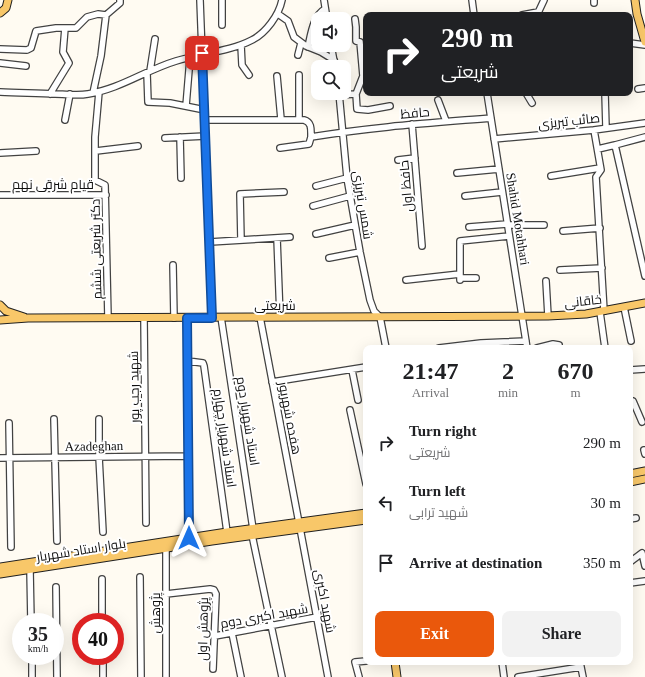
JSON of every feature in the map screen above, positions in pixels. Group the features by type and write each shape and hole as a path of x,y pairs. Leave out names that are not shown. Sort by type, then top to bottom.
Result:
{"main road":[{"path":"0,13 6,8 8,0"},
{"path":"635,0 638,19 645,44"},
{"name":"خاقانی","path":"522,316 586,314 645,303"},
{"path":"0,305 0,312"},
{"name":"شریعتی","path":"0,305 6,311 28,318"},
{"name":"شریعتی","path":"0,320 28,318 522,316"},
{"path":"633,473 645,471"},
{"path":"633,481 645,479"},
{"path":"299,526 363,514"},
{"path":"299,526 363,520"},
{"name":"بلوار استاد شهریار","path":"0,568 30,566 299,526"},
{"name":"بلوار استاد شهریار","path":"189,542 228,532 253,532"},
{"name":"بلوار استاد شهریار","path":"0,574 30,566"},
{"path":"395,665 397,677"}],"street":[{"path":"0,49 28,50 32,48 36,31 76,28 87,17 98,14 106,15 120,3 120,0"},
{"path":"200,0 212,318"},
{"path":"222,0 222,25"},
{"path":"0,92 70,94 96,92 138,78 148,72 177,60 241,45 254,39 272,23 278,14 282,0"},
{"path":"324,0 326,12"},
{"path":"472,0 474,12"},
{"path":"539,12 544,0"},
{"path":"308,47 316,18 321,11 325,9"},
{"path":"278,14 288,21 294,37 308,47 321,52 334,60"},
{"name":"دکتر شریعتی ششم","path":"106,15 96,92 95,180 96,182 105,184 108,318"},
{"path":"355,20 356,41 363,42"},
{"path":"50,94 69,63 63,52 65,28"},
{"path":"155,39 148,72 148,102 170,103 204,110"},
{"path":"298,55 301,42"},
{"path":"360,42 363,76 356,94 357,109 368,110 390,106"},
{"path":"633,43 645,44"},
{"path":"241,45 242,65 250,75"},
{"path":"333,52 334,60"},
{"path":"186,106 190,58"},
{"path":"0,63 26,66"},
{"path":"299,75 299,120"},
{"path":"277,76 281,119"},
{"path":"638,89 645,88"},
{"path":"65,120 70,94"},
{"path":"351,94 356,94"},
{"name":"Shahid Motahhari","path":"487,96 527,345"},
{"path":"528,96 532,103"},
{"path":"605,96 606,128"},
{"name":"شمس تبریزی","path":"339,100 347,178 360,252 372,306 374,311 380,317 385,345"},
{"path":"438,100 446,121"},
{"name":"حافظ","path":"311,136 412,124 491,118"},
{"path":"205,120 281,119 307,121 310,124 311,136 309,144 280,148"},
{"name":"صائب تبریزی","path":"494,139 594,130 645,123"},
{"name":"حافظ اول","path":"412,124 422,246"},
{"path":"594,130 600,168 596,177 600,228 602,311 605,345"},
{"path":"165,138 206,136"},
{"path":"180,137 181,178"},
{"path":"598,149 645,137"},
{"path":"614,145 645,276"},
{"path":"96,151 138,146"},
{"path":"0,153 36,151"},
{"path":"398,160 414,158"},
{"path":"551,176 600,168"},
{"path":"457,173 499,170"},
{"path":"316,186 347,178"},
{"path":"241,240 240,194 284,192"},
{"path":"465,196 502,192"},
{"name":"قیام شرقی نهم","path":"0,195 106,195"},
{"path":"314,206 350,196"},
{"path":"469,227 508,224 544,225"},
{"path":"316,234 355,225"},
{"path":"563,231 600,228"},
{"path":"460,277 460,241 509,236"},
{"path":"210,242 290,237"},
{"path":"277,238 280,317"},
{"path":"329,258 360,252"},
{"path":"173,265 174,318"},
{"path":"560,270 602,268"},
{"path":"406,280 460,277 476,278"},
{"path":"546,280 548,316"},
{"path":"624,307 631,341"},
{"name":"استاد شهریار دوم","path":"221,317 253,532 282,677"},
{"name":"هفده شهریور","path":"260,317 299,526"},
{"name":"شهید رجب پور","path":"144,318 146,522"},
{"path":"187,318 189,542"},
{"path":"466,345 526,341"},
{"path":"549,345 559,345"},
{"name":"استاد شهریار چهارم","path":"188,361 201,362 204,366 228,532"},
{"path":"272,382 363,368"},
{"path":"633,370 645,369"},
{"path":"352,370 358,400"},
{"path":"633,402 642,422"},
{"path":"350,410 363,470"},
{"path":"54,419 57,541"},
{"path":"99,419 99,457 103,532"},
{"path":"10,423 11,547"},
{"name":"Azadeghan","path":"0,458 188,456"},
{"name":"شهید اکبری","path":"299,526 328,677"},
{"name":"پژوهش","path":"166,545 166,677"},
{"path":"633,560 642,554 645,566"},
{"path":"30,566 31,613"},
{"path":"140,577 141,677"},
{"path":"102,579 102,613"},
{"path":"633,583 645,581"},
{"path":"56,587 57,677"},
{"name":"پژوهش اول","path":"166,594 210,589 214,590 216,594 213,669"},
{"name":"شهید اکبری دوم","path":"215,636 317,617"},
{"path":"232,632 241,677"},
{"path":"359,677 355,662 363,661"},
{"path":"32,665 32,677"},
{"path":"103,665 103,677"},
{"path":"502,665 504,677"},
{"path":"518,677 576,665"},
{"path":"581,665 583,677"}],"route":[{"path":"189,538 187,318 212,318 202,53"}]}
